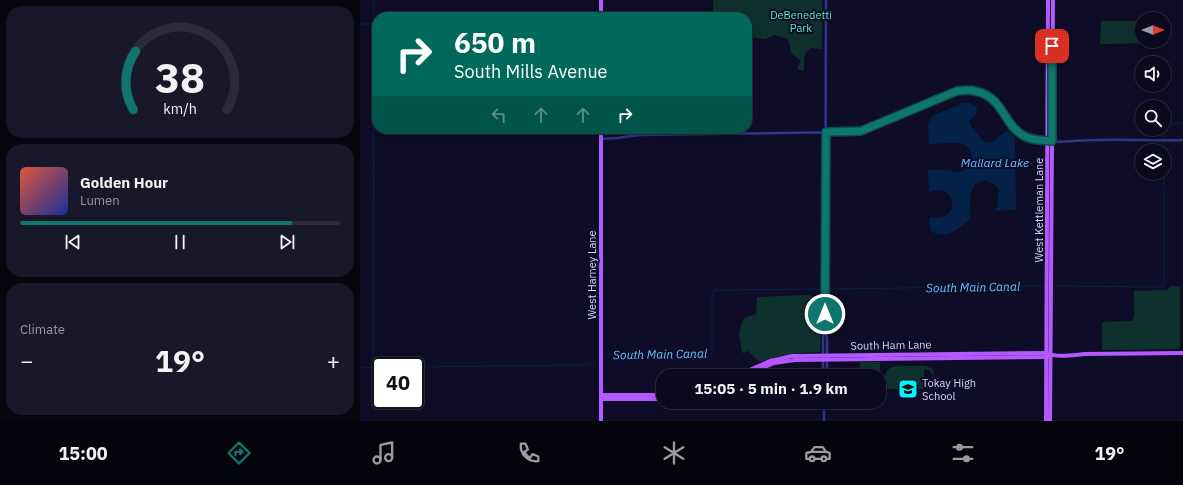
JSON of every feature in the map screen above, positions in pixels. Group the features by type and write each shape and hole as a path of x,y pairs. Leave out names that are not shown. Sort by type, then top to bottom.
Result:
{"main road":[{"path":"601,0 601,12"},
{"name":"West Kettleman Lane","path":"1046,421 1051,247 1048,0"},
{"name":"West Kettleman Lane","path":"1050,421 1048,355 1050,202 1048,198 1053,0"},
{"name":"West Harney Lane","path":"601,134 601,421"},
{"name":"South Ham Lane","path":"752,369 778,358 792,356 825,357 1183,353"},
{"name":"South Ham Lane","path":"762,369 781,361 825,357"},
{"path":"601,397 656,395"},
{"path":"601,397 656,399"}],"street":[{"path":"826,0 824,332 826,369"},
{"path":"752,133 861,131 957,91 969,90 980,92 991,98 1002,110 1009,123 1020,134 1032,139 1050,141 1150,139 1183,140"},
{"path":"601,138 641,135 703,134"},
{"path":"824,369 825,357"},
{"path":"824,409 824,421"}],"green space":[{"name":"DeBenedetti Park","path":"713,0 822,0 822,49 810,48 804,56 804,71 797,69 801,61 792,54 788,39 774,35 765,39 752,38 752,12 713,12"},
{"path":"1101,21 1135,21 1135,43 1100,44"},
{"path":"1170,286 1180,286 1180,346 1178,349 1102,350 1102,322 1132,321 1134,316 1134,291 1167,290"},
{"path":"810,295 816,298 819,302 823,303 820,352 789,354 760,362 748,351 742,353 739,333 741,325 744,318 756,314 757,297"},
{"path":"860,362 880,362 880,369 860,369"},
{"path":"894,366 926,366 931,368 934,372 935,381 931,387 926,389 886,389 886,386 888,386 886,383 886,373 888,369","holes":["924,369 929,370 933,375 933,380 924,386 893,385 924,385"]}],"water":[{"name":"Mallard Lake","path":"963,103 970,103 977,107 976,114 969,121 972,128 986,143 993,141 1006,131 1012,134 1015,138 1016,210 996,211 999,190 990,182 983,181 977,183 970,197 970,219 952,232 942,235 931,231 929,221 930,217 940,217 947,214 951,209 951,197 939,190 929,192 928,170 959,172 967,168 970,164 971,155 967,147 960,143 929,144 928,124 932,116"}],"waterway":[{"path":"374,0 374,12"},
{"path":"360,24 372,24"},
{"path":"1054,286 1164,286 1164,130 1168,124 1183,123"},
{"path":"373,357 374,134"},
{"name":"South Main Canal","path":"829,289 1044,286"},
{"name":"South Main Canal","path":"605,355 710,355 712,353 712,295 714,290 821,289"},
{"name":"South Main Canal","path":"424,367 583,365 590,364 595,360"},
{"name":"South Main Canal","path":"360,368 372,367"}],"place":[{"name":"Tokay High School","path":"908,389"}],"route":[{"path":"825,314 826,132 861,131 957,91 974,90 991,98 1002,110 1009,123 1022,135 1034,140 1052,141 1052,46"}]}
